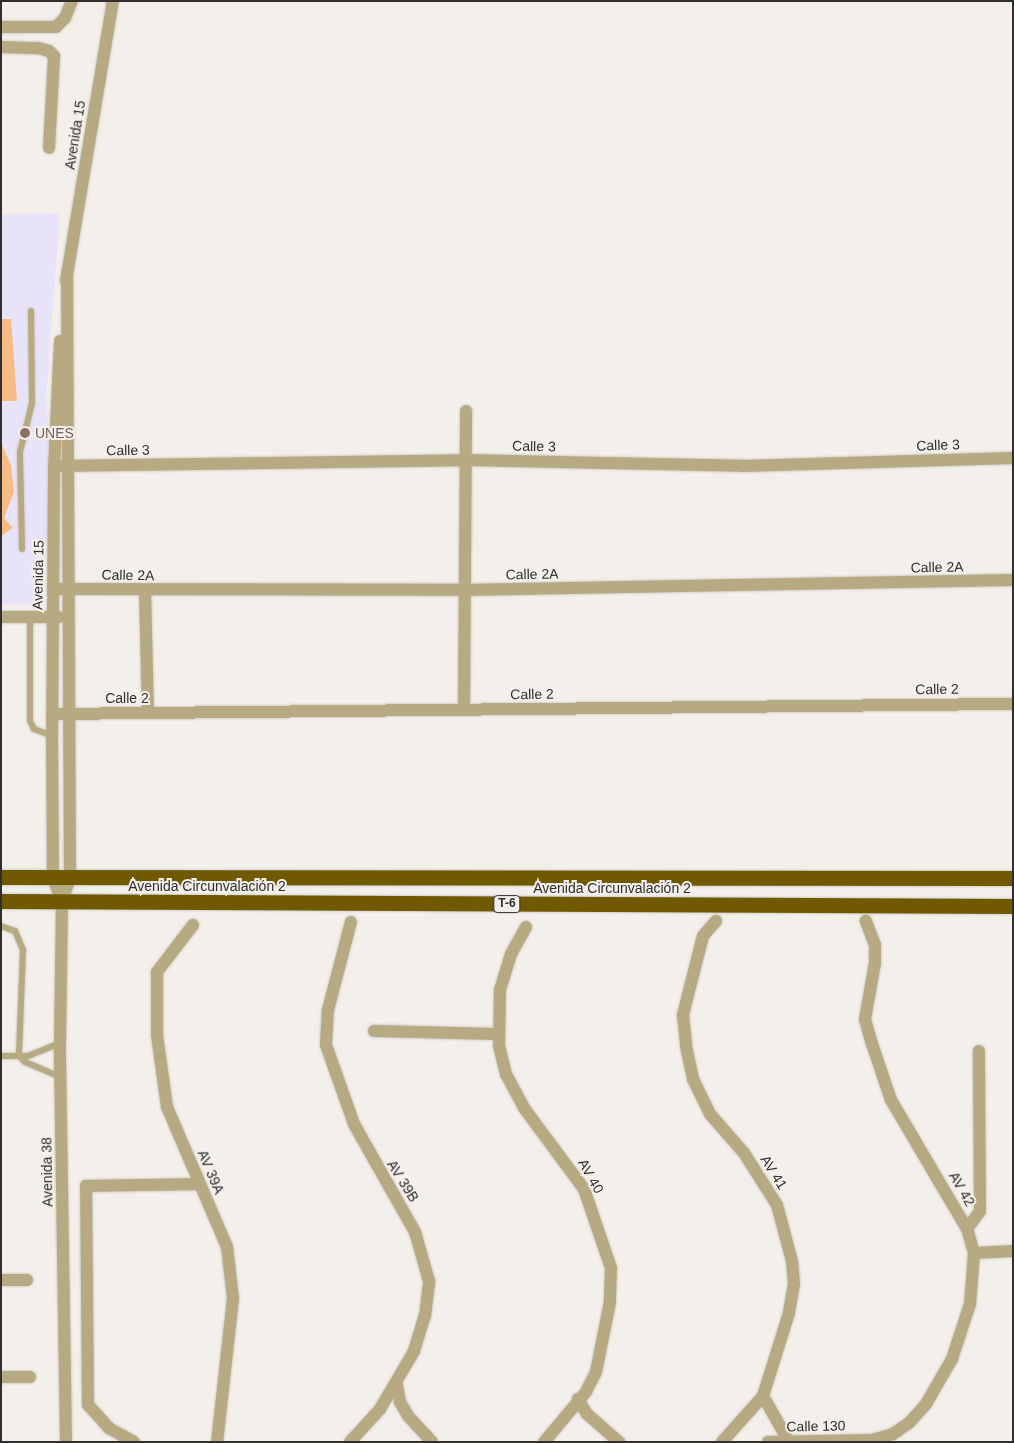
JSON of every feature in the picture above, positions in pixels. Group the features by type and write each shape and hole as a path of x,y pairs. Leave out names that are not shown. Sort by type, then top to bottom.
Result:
{"highway":[{"name":"Avenida Circunvalación 2","path":"1,878 1013,878"},
{"name":"Avenida Circunvalación 2","path":"1,901 1013,906"}],"street":[{"path":"1,27 56,27 65,18 72,1"},
{"name":"Avenida 15","path":"53,878 52,617 67,274 112,1"},
{"path":"1,47 38,48 49,51 54,56 49,148"},
{"path":"464,709 466,411"},
{"name":"Calle 3","path":"60,466 465,460 742,466 1013,458"},
{"name":"Avenida 15","path":"60,466 68,589 70,878"},
{"name":"Calle 2A","path":"53,589 145,591 465,590 1013,580"},
{"path":"145,591 148,713"},
{"path":"1,617 68,616"},
{"name":"Calle 2","path":"52,714 1013,704"},
{"name":"Avenida 38","path":"53,878 62,901"},
{"name":"Avenida 38","path":"66,1442 60,1043 62,901 70,878"},
{"name":"AV 41","path":"716,920 703,936 683,1015 686,1046 693,1078 710,1114 744,1153 777,1205 792,1261 794,1284 789,1313 762,1396 722,1442"},
{"name":"AV 42","path":"864,1441 893,1434 908,1423 942,1379 959,1343 970,1304 974,1253 967,1229 891,1100 880,1072 866,1019 875,964 875,945 866,921"},
{"name":"AV 39B","path":"350,1442 397,1384 414,1351 422,1324 429,1281 415,1232 354,1124 326,1045 328,1010 351,922"},
{"name":"AV 39A","path":"194,925 157,972 157,1035 166,1107 227,1248 233,1298 217,1442"},
{"name":"AV 40","path":"526,927 511,954 500,990 498,1034 506,1074 524,1108 584,1189 611,1268 610,1302 596,1372 578,1400 544,1442"},
{"path":"374,1031 498,1034"},
{"path":"967,1229 980,1212 979,1051"},
{"path":"134,1442 109,1428 88,1405 86,1186 200,1184"},
{"path":"974,1253 1013,1250"},
{"path":"1,1280 27,1280"},
{"path":"1,1377 30,1378"},
{"path":"397,1384 400,1402 408,1416 432,1442"},
{"path":"762,1396 789,1442"},
{"path":"578,1400 586,1414 619,1442"},
{"name":"Calle 130","path":"768,1442 864,1441"}],"lane":[{"path":"22,549 20,452 32,403 31,311"},
{"path":"30,616 30,721 34,729 52,736"},
{"path":"1,926 15,931 23,950 18,1056"},
{"path":"1,1056 28,1056 60,1043"},
{"path":"18,1056 25,1062 60,1077"}],"shaded area":[{"name":"UNES","path":"60,213 46,400 52,466 42,604 1,605 1,214"}],"building":[{"path":"1,319 11,319 17,401 1,401"},
{"path":"1,443 11,465 14,492 4,518 13,528 1,536"}],"place":[{"name":"UNES","path":"25,433"}]}
